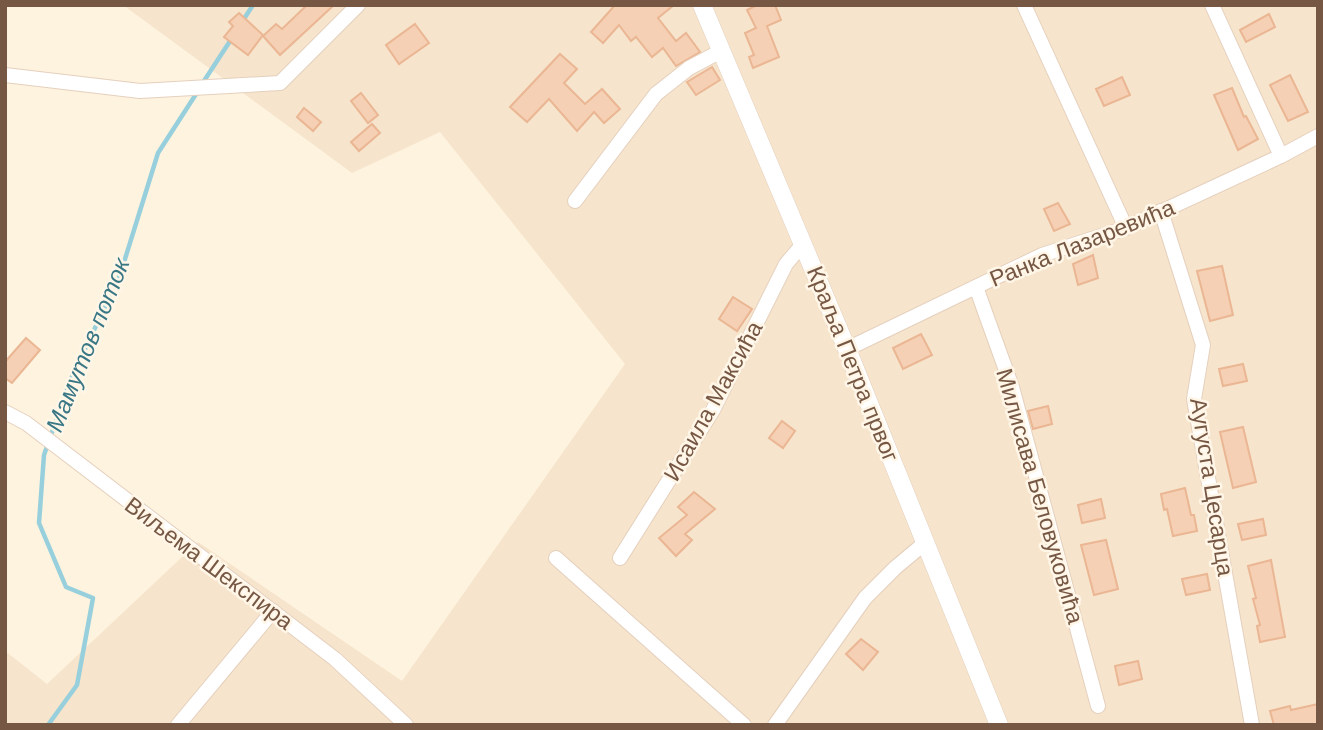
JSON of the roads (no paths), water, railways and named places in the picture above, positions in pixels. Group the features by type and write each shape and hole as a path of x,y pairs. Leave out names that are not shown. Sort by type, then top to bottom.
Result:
{"street":[{"path":"5,75 140,90 280,83 358,5"},
{"name":"Краља Петра првог","path":"702,5 847,349 999,725"},
{"path":"1024,5 1126,229"},
{"path":"1212,5 1281,156"},
{"path":"575,201 656,94 689,68 721,51"},
{"name":"Ранка Лазаревића","path":"847,349 1042,255 1126,229 1318,136"},
{"name":"Аугуста Цесарца","path":"1161,211 1203,345 1194,399 1252,725"},
{"name":"Исаила Максића","path":"620,558 713,410 786,264 803,244"},
{"name":"Милисава Беловуковића","path":"975,287 1012,387 1098,706"},
{"name":"Виљема Шекспира","path":"5,412 26,423 335,659 406,725"},
{"path":"775,725 865,598 926,542"},
{"path":"556,558 744,725"},
{"path":"178,725 273,611"}],"waterway":[{"name":"Мамутов поток","path":"242,22 253,5"},
{"name":"Мамутов поток","path":"202,84 232,38"},
{"name":"Мамутов поток","path":"48,725 77,685 93,598 66,587 39,523 44,455 70,381 120,275 158,153 198,91"}]}
